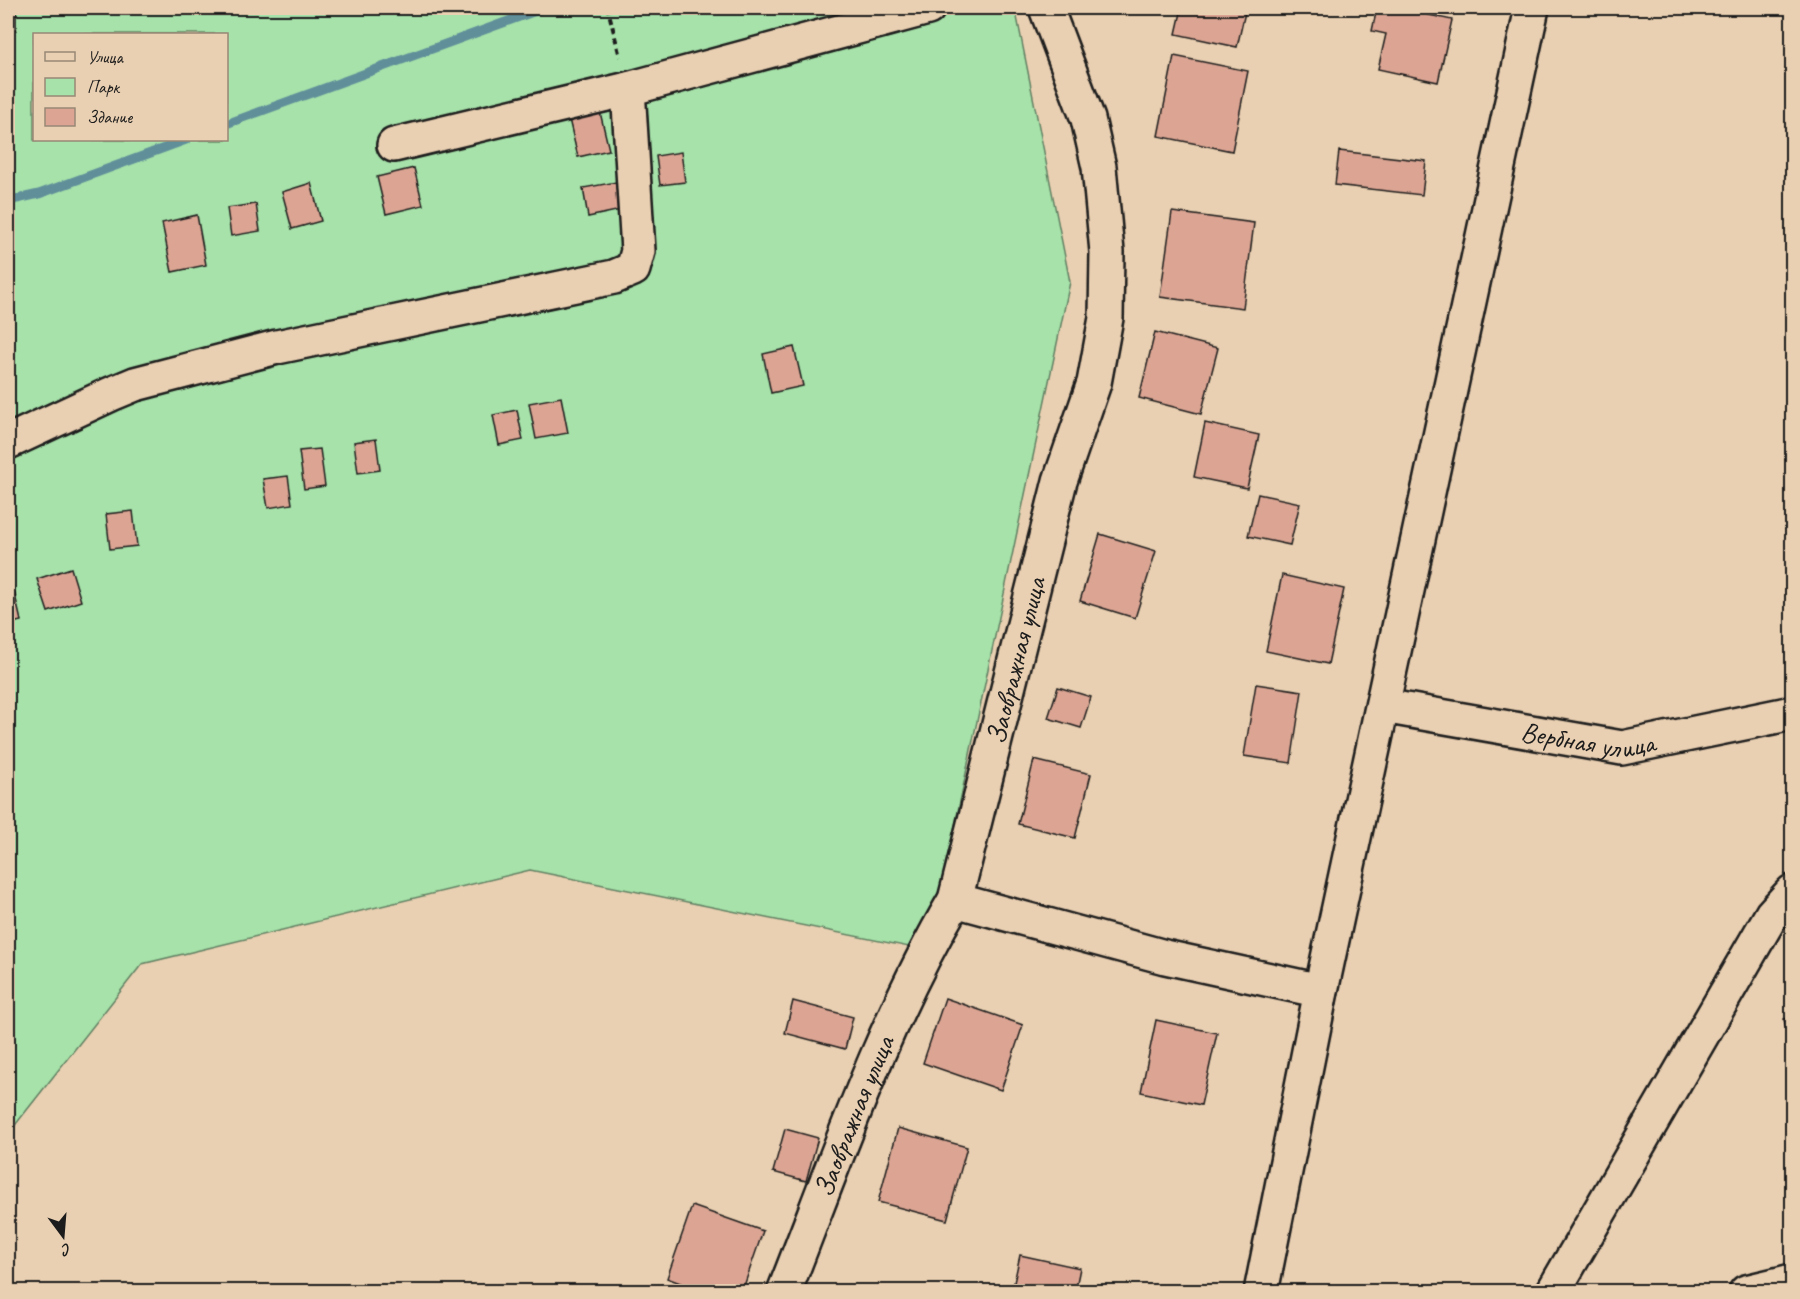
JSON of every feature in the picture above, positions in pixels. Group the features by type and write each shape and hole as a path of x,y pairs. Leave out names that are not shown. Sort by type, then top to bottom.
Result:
{"street":[{"path":"394,145 628,89 928,8"},
{"name":"Заовражная улица","path":"784,1292 878,1055 935,935 955,900 1060,481 1094,383 1106,318 1107,252 1099,167 1088,119 1046,8"},
{"path":"1261,1292 1321,991 1532,8"},
{"path":"8,442 135,384 278,347 614,277 633,269 638,251 628,89"},
{"name":"Вербная улица","path":"1383,706 1622,748 1792,713"},
{"path":"1553,1292 1772,914 1792,892"},
{"path":"955,900 1165,957 1321,991"},
{"path":"1746,1292 1792,1281"}],"path":[{"path":"611,8 608,9 628,89"}],"green space":[{"path":"8,8 1012,8 1016,12 1070,282 940,896 909,947 530,870 142,964 8,1134"}],"building":[{"path":"8,8 16,8 16,30 8,30"},
{"path":"1182,8 1246,8 1237,47 1176,34"},
{"path":"1377,8 1397,8 1452,20 1438,82 1378,69 1386,34 1372,31"},
{"path":"1174,56 1248,71 1232,151 1158,136"},
{"path":"600,112 609,150 578,157 569,119"},
{"path":"1339,151 1426,161 1422,195 1335,185"},
{"path":"681,152 685,182 660,185 656,156"},
{"path":"414,168 423,205 386,214 377,177"},
{"path":"616,182 621,210 588,217 583,188"},
{"path":"311,183 321,221 292,229 282,192"},
{"path":"256,204 260,231 231,236 227,208"},
{"path":"1172,212 1254,223 1243,308 1160,297"},
{"path":"197,215 206,265 172,272 162,223"},
{"path":"1155,332 1218,348 1201,414 1139,398"},
{"path":"794,347 803,386 771,393 763,354"},
{"path":"561,397 568,433 536,439 529,403"},
{"path":"517,410 523,440 499,445 493,415"},
{"path":"1205,423 1259,435 1247,488 1194,477"},
{"path":"376,439 380,470 358,473 354,442"},
{"path":"320,449 325,486 304,489 299,451"},
{"path":"288,476 292,504 268,508 263,479"},
{"path":"1258,494 1300,503 1290,545 1248,536"},
{"path":"133,511 137,546 110,549 106,514"},
{"path":"1100,534 1156,551 1135,618 1080,601"},
{"path":"71,568 81,601 48,612 37,579"},
{"path":"1282,575 1344,589 1328,664 1266,651"},
{"path":"13,586 21,621 8,624 8,587"},
{"path":"1256,684 1302,691 1291,763 1244,756"},
{"path":"1058,687 1091,697 1081,728 1048,718"},
{"path":"1034,760 1091,774 1075,838 1018,824"},
{"path":"945,998 1023,1025 1001,1090 923,1063"},
{"path":"793,1001 853,1017 845,1049 785,1033"},
{"path":"1792,1017 1792,1058 1784,1019"},
{"path":"1156,1020 1217,1033 1201,1105 1141,1092"},
{"path":"898,1128 967,1147 947,1220 878,1202"},
{"path":"785,1129 818,1138 806,1181 773,1172"},
{"path":"692,1206 763,1231 742,1292 704,1292 667,1278"},
{"path":"1020,1255 1080,1268 1075,1292 1012,1292"}],"waterway":[{"path":"228,123 544,8"},
{"path":"8,201 39,194 183,141"}]}
